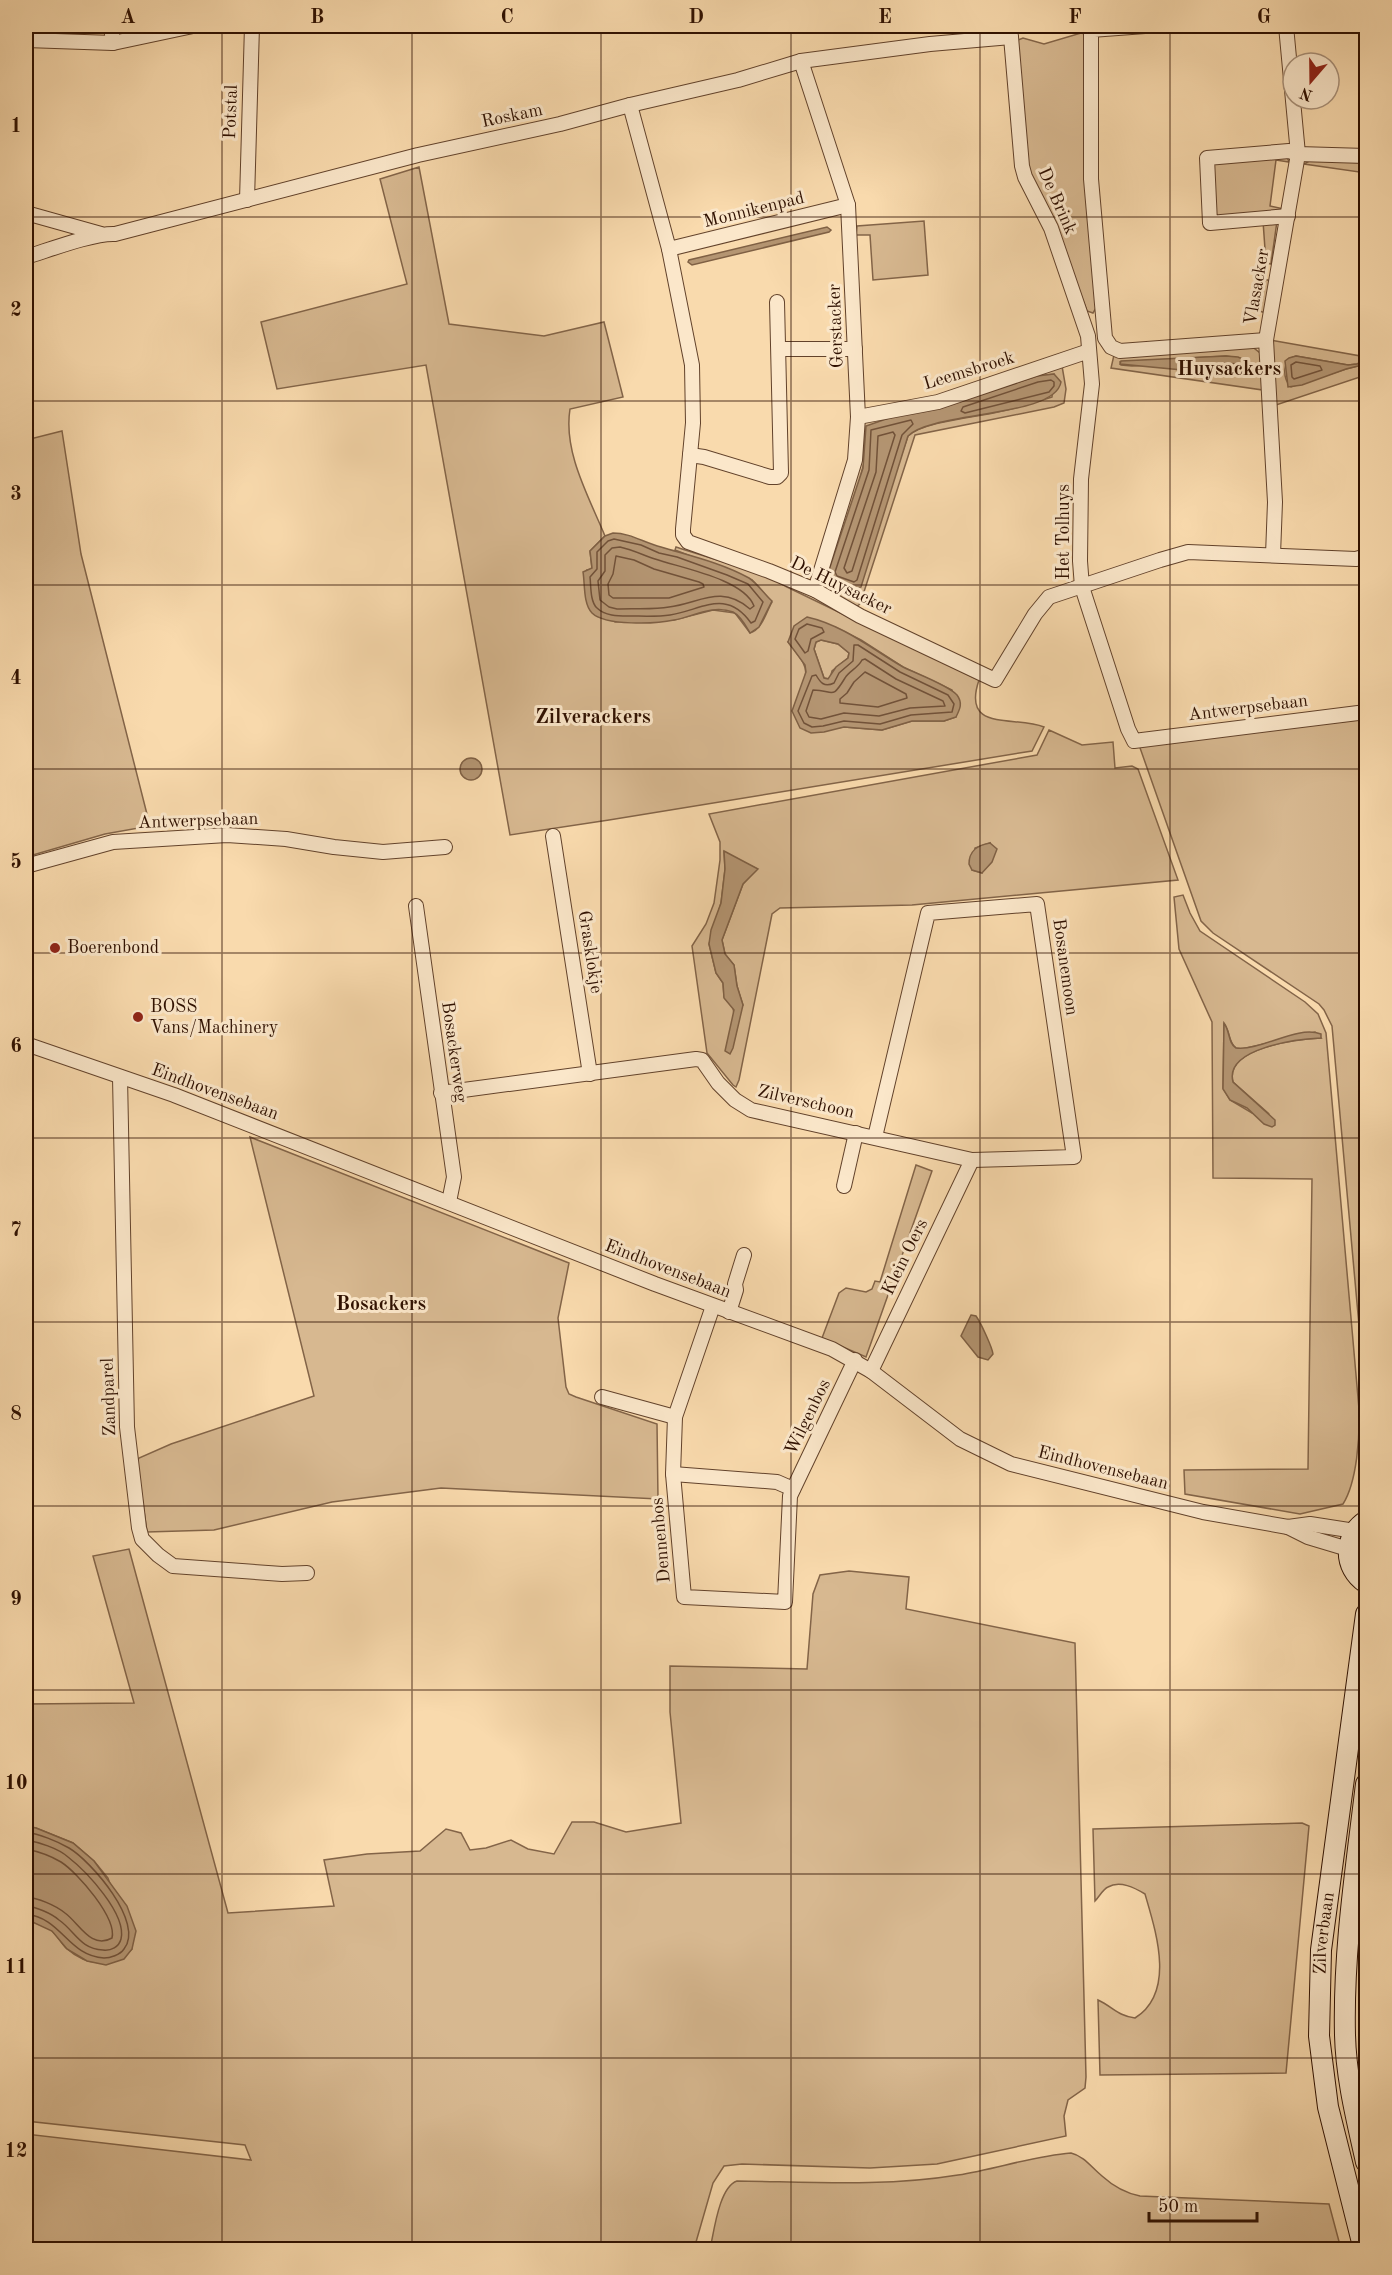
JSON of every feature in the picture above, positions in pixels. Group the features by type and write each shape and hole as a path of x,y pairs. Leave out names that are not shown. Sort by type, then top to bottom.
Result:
{"main road":[{"path":"1356,1534 1349,1560 1353,1570 1366,1583"},
{"name":"Zilverbaan","path":"1364,2250 1328,2107 1320,2036 1322,1950 1366,1614"},
{"name":"Zilverbaan","path":"1366,1784 1346,1954 1345,2037 1354,2106 1366,2162"}],"street":[{"path":"111,26 113,43"},
{"path":"26,40 113,43 193,26"},
{"name":"Potstal","path":"247,200 252,26"},
{"name":"De Brink","path":"1144,26 1091,30 1091,179 1105,338 1108,345 1120,351 1266,340"},
{"name":"Vlasacker","path":"1273,555 1275,502 1266,340 1298,154 1286,26"},
{"name":"Roskam","path":"26,257 101,234 115,234 418,155 560,124 738,80 801,61 1009,31"},
{"name":"De Brink","path":"1009,31 1022,166 1025,177 1051,228 1085,324 1089,351"},
{"name":"Gerstacker","path":"801,61 848,205 858,417 855,460 815,590"},
{"name":"De Huysacker","path":"630,105 669,249 692,365 693,423 683,529 683,535 688,542 815,590 860,616 995,680 1035,614 1049,597 1188,552 1356,559 1366,556"},
{"path":"1288,216 1210,223 1207,158 1289,151 1298,154 1366,156"},
{"name":"Monnikenpad","path":"669,249 848,205"},
{"path":"26,213 101,234"},
{"path":"690,455 771,477 777,477 781,473 777,302"},
{"path":"779,349 855,349"},
{"name":"Leemsbroek","path":"858,417 939,402 1089,351"},
{"name":"Het Tolhuys","path":"1089,351 1092,368 1091,405 1081,478 1082,587 1128,729 1134,741"},
{"name":"Antwerpsebaan","path":"1134,741 1366,712"},
{"name":"Antwerpsebaan","path":"26,866 113,842 227,835 286,838 334,847 383,852 445,847"},
{"name":"Grasklokje","path":"553,836 590,1074"},
{"name":"Bosanemoon","path":"875,1137 928,913 1037,904 1074,1156"},
{"name":"Bosackerweg","path":"416,906 454,1177 449,1202"},
{"name":"Eindhovensebaan","path":"26,1044 293,1141 713,1306 831,1349 855,1360 871,1371 960,1439 1011,1464 1203,1512 1288,1527 1310,1524 1356,1534"},
{"name":"Zilverschoon","path":"441,1093 696,1059 702,1060 735,1100 751,1110 972,1160 1074,1156"},
{"name":"Zandparel","path":"120,1077 127,1427 142,1539 173,1566 282,1574 306,1573"},
{"path":"844,1186 856,1133"},
{"name":"Klein Oers","path":"871,1371 972,1160"},
{"path":"729,1312 744,1255"},
{"name":"Dennenbos","path":"713,1306 675,1417 673,1474 684,1597 785,1602 788,1522 790,1496 793,1489"},
{"name":"Wilgenbos","path":"793,1489 855,1360"},
{"path":"602,1397 675,1417"},
{"path":"673,1474 777,1482 793,1489"}],"shaded area":[{"path":"1081,33 1085,34 1096,308 1093,313 1087,311 1055,225 1028,168 1018,43 1018,40 1023,38 1044,44"},
{"path":"1286,154 1289,162 1276,160 1270,206 1284,209 1283,214 1214,219 1210,161"},
{"path":"1311,160 1366,163 1366,173 1304,164"},
{"path":"419,167 449,324 544,336 604,322 623,397 570,409 569,425 570,442 579,474 605,536 590,551 592,569 587,570 615,622 674,620 713,610 735,613 750,633 758,628 772,602 752,580 675,550 676,547 766,575 979,680 975,697 977,708 984,715 994,719 1044,727 1032,751 510,835 426,365 277,389 261,322 407,284 380,179","holes":["835,627 861,640 903,667 952,690 956,717 944,721 912,721 882,730 836,728 805,677 805,667 798,654 788,642"]},
{"path":"924,221 928,275 873,280 870,235 856,235 857,226"},
{"path":"1263,221 1277,221 1271,264 1266,263"},
{"path":"1265,279 1270,281 1266,313 1259,311"},
{"path":"1270,340 1366,357 1366,360 1357,364 1348,365 1296,356 1291,358 1286,365 1285,374 1291,387 1366,364 1366,375 1273,406"},
{"path":"1250,345 1260,353 1263,390 1111,368 1114,355","holes":["1226,356 1245,359 1132,366 1121,365 1120,362"]},
{"path":"1062,366 1066,389 1064,403 1054,407 915,435 860,604 857,606 823,587 822,582 860,423","holes":["1054,374 1052,397 1005,410 925,427 908,436 855,589 834,581 864,463 864,434 1037,376"]},
{"path":"62,431 81,554 150,826 105,834 26,857 26,440"},
{"path":"821,640 838,644 849,653 848,658 832,671 830,679 824,678 814,649 816,642"},
{"path":"1366,719 1366,1403 1332,1026 1319,1004 1213,933 1201,921 1139,745"},
{"path":"1049,730 1082,745 1113,742 1115,768 1132,766 1138,769 1178,880 912,905 780,908 772,914 739,1080 736,1087 733,1085 707,1053 692,946 706,924 714,903 720,860 720,842 709,814 1037,755","holes":["990,843 982,873 972,870 975,848","724,852 757,869 743,884 722,940 725,954 734,965 743,1005 734,1015 733,1007 724,997 723,983 716,973 709,944 721,903 725,869"]},
{"path":"1183,895 1200,931 1305,1002 1318,1014 1326,1033 1359,1409 1358,1445 1352,1484 1343,1504 1300,1514 1185,1494 1184,1470 1308,1469 1312,1179 1213,1178 1212,1022 1179,949 1174,897","holes":["1224,1024 1233,1046 1242,1049 1315,1032 1321,1038 1280,1043 1251,1053 1233,1070 1233,1082 1268,1113 1252,1113 1230,1100 1223,1088"]},
{"path":"250,1137 569,1263 558,1318 566,1387 569,1394 576,1397 657,1424 658,1499 441,1488 332,1502 214,1530 147,1532 137,1462 139,1458 171,1444 314,1396"},
{"path":"916,1165 932,1171 866,1357 822,1338 839,1293 846,1288 866,1292 872,1289 875,1281 880,1282"},
{"path":"1366,1424 1366,1493 1365,1494 1359,1479"},
{"path":"1366,1531 1366,1569 1359,1550"},
{"path":"129,1549 228,1913 334,1906 324,1860 367,1854 420,1851 446,1829 461,1833 470,1850 486,1848 511,1840 528,1849 554,1854 572,1822 594,1822 626,1832 681,1823 670,1712 670,1666 807,1669 813,1594 820,1575 849,1571 909,1577 906,1609 1075,1643 1086,2077 1085,2088 1068,2100 1064,2116 1066,2136 937,2164 870,2168 742,2164 724,2166 713,2183 694,2249 147,2250 95,2243 92,2249 26,2249 26,2134 251,2160 245,2145 26,2121 26,1919 51,1930 66,1948 91,1962 108,1963 125,1956 132,1949 108,1878 94,1861 73,1843 26,1826 26,1704 134,1703 93,1556"},
{"path":"1302,1823 1309,1826 1286,2073 1100,2075 1098,2000 1120,2013 1135,2018 1148,2007 1155,1993 1159,1977 1159,1960 1154,1926 1145,1894 1132,1887 1117,1884 1106,1888 1095,1901 1093,1829"},
{"path":"1071,2153 1084,2159 1115,2186 1140,2196 1329,2204 1341,2249 710,2249 722,2201 731,2185 737,2181 848,2183 931,2179"}],"water":[{"path":"827,227 831,230 829,232 692,265 688,262 689,260"},
{"path":"1296,356 1348,365 1366,360 1366,364 1302,385 1288,387 1285,361"},
{"path":"1238,357 1247,361 1248,371 1245,376 1120,364 1121,361"},
{"path":"1054,374 1061,382 1054,394 1038,402 941,422 921,428 908,436 861,587 848,587 829,578 828,573 863,468 866,426 889,418 951,404 1037,376"},
{"path":"613,533 706,560 749,578 772,601 759,627 750,633 736,614 718,609 674,620 631,623 608,620 592,613 587,604 583,572 592,568 590,551 605,536"},
{"path":"807,617 833,626 903,667 947,687 957,695 960,701 960,709 956,717 944,721 912,721 882,730 844,727 811,733 800,728 792,711 806,672 805,665 788,642 794,626","holes":["821,640 838,644 849,653 848,658 836,667 828,679 824,678 814,649 816,642"]},
{"path":"471,758 479,761 482,769 479,777 471,780 463,777 460,769 463,761"},
{"path":"990,843 997,849 992,862 982,873 972,870 969,859 972,852"},
{"path":"724,851 758,869 743,884 722,940 725,954 734,965 743,1005 730,1054 725,1051 734,1010 724,998 723,983 716,973 709,944 711,930 721,903 725,869"},
{"path":"1224,1023 1236,1048 1257,1046 1301,1033 1321,1034 1321,1038 1281,1043 1251,1053 1233,1070 1233,1082 1275,1120 1275,1125 1272,1127 1264,1124 1247,1108 1230,1100 1223,1089"},
{"path":"971,1315 978,1319 991,1346 993,1354 988,1360 978,1357 961,1336"},
{"path":"26,1826 73,1843 94,1861 127,1906 136,1931 132,1949 124,1959 106,1965 87,1961 67,1949 52,1931 26,1919"}],"place":[{"name":"Boerenbond","path":"55,948"},
{"name":"BOSS Vans/Machinery","path":"138,1017"}],"district":[{"name":"Huysackers","path":"1229,370"},
{"name":"Zilverackers","path":"593,717"},
{"name":"Bosackers","path":"381,1305"}]}
